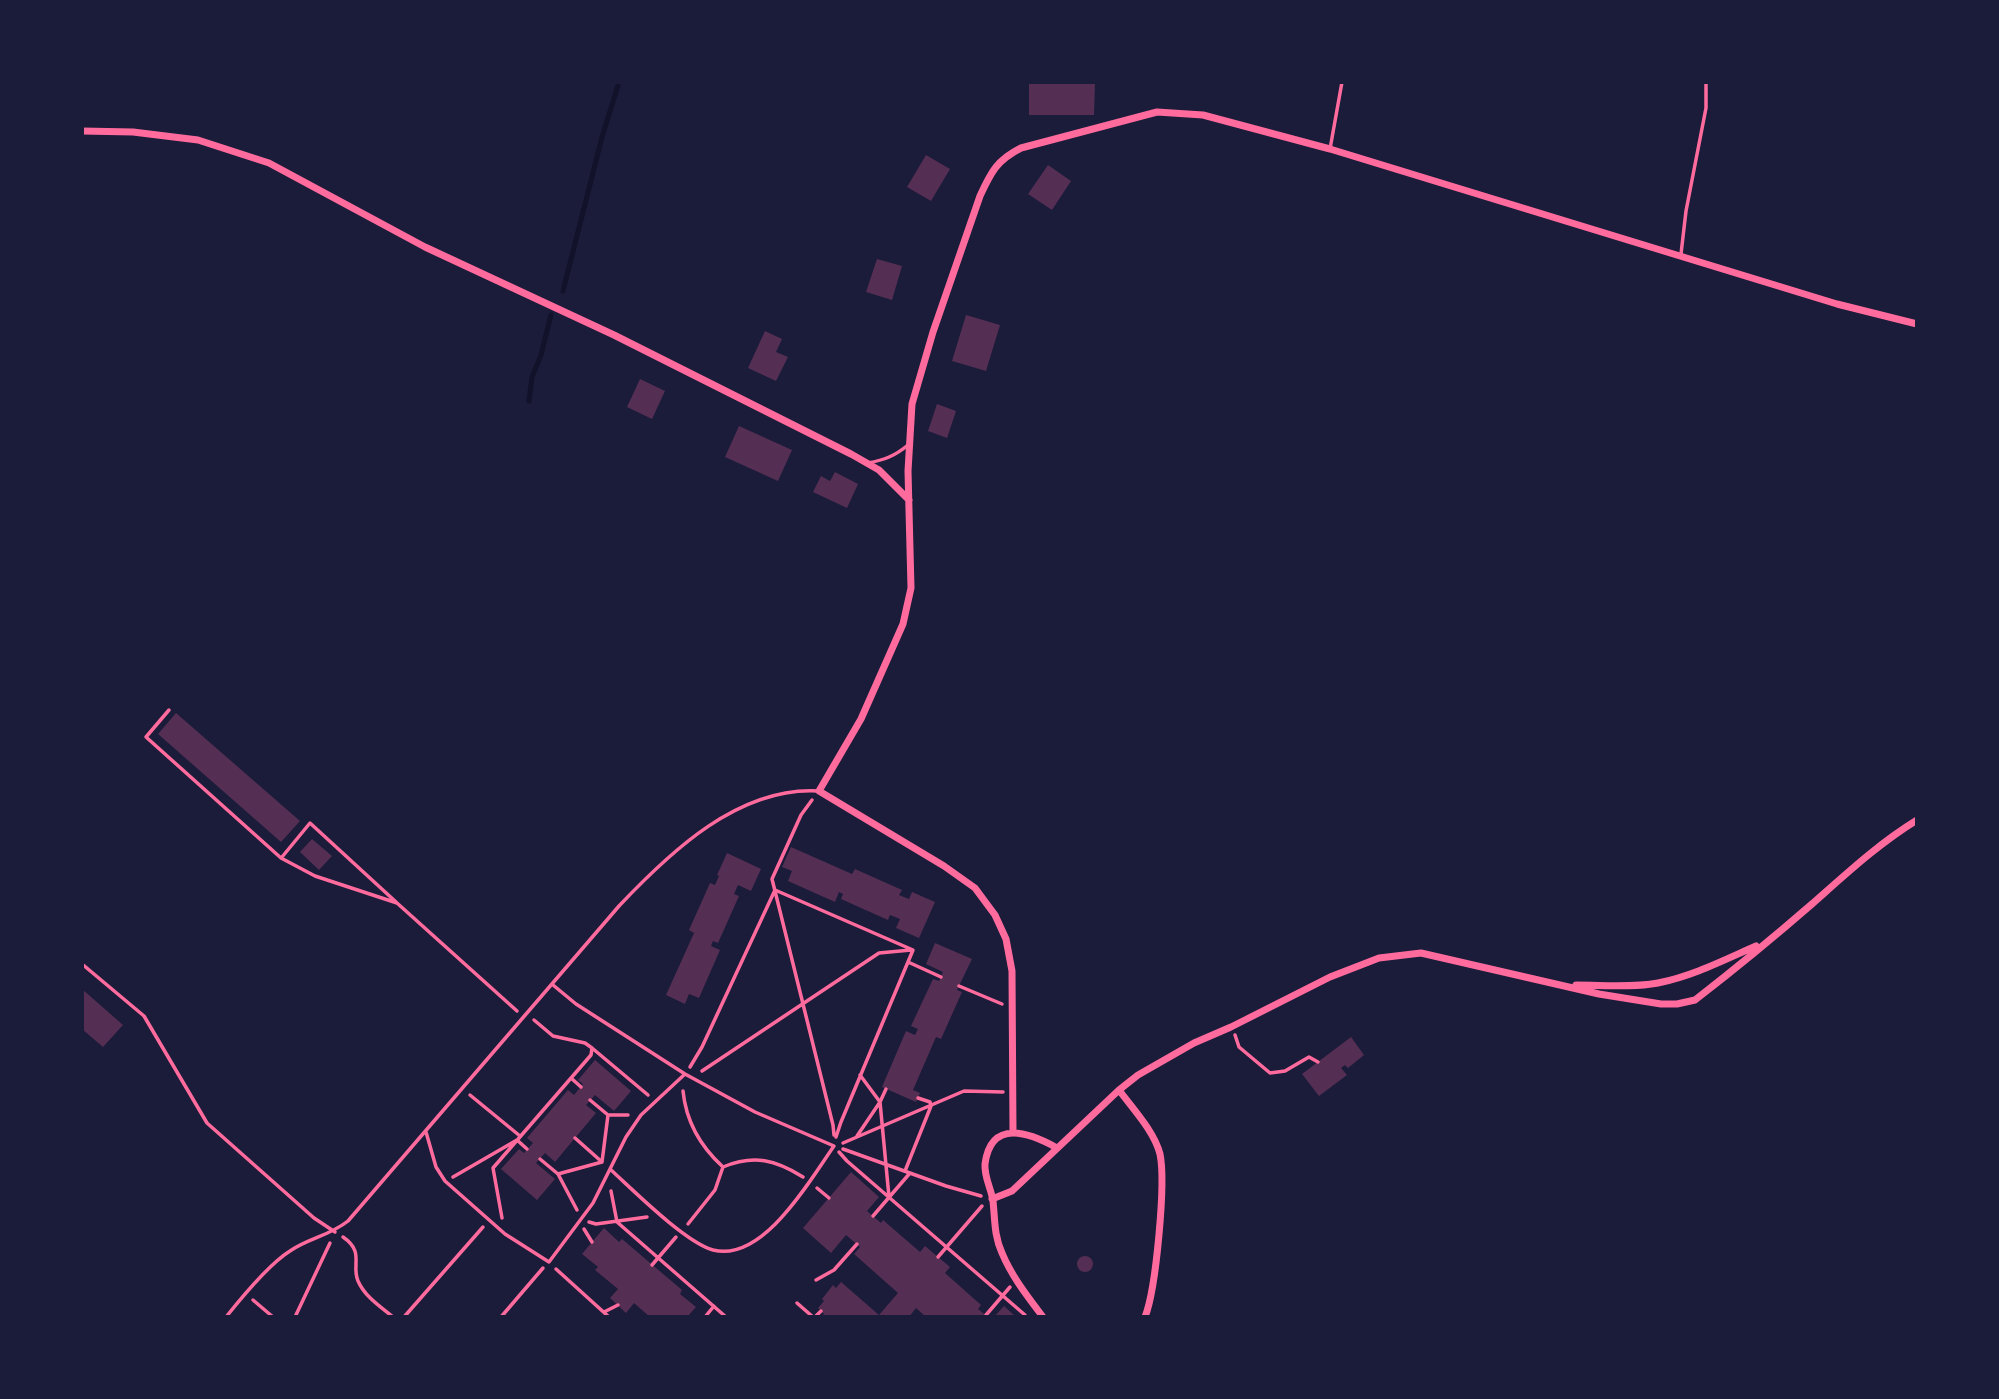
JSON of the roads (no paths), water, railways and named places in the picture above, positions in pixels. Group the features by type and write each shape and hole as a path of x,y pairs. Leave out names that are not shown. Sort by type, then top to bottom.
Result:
{"street":[{"path":"1013,1133 1012,971 1006,939 995,915 975,888 944,866 818,791 857,727 902,624 911,588 909,444 912,404 980,196 988,177 1005,156 1021,148 1138,116 1171,111 1203,115 1330,149 1837,304 1917,324"},
{"path":"82,131 133,132 198,140 269,163 425,247 614,335 868,463 892,481 909,501"},
{"path":"992,1199 1012,1191 1119,1090 1164,1058 1330,977 1379,958 1421,953 1599,994 1677,1004 1695,1000 1809,906 1855,864 1917,820"},
{"path":"1564,985 1630,986 1656,983 1695,973 1765,942"},
{"path":"1119,1090 1149,1131 1160,1154 1162,1179 1153,1285 1144,1317"},
{"path":"1043,1317 1016,1280 1001,1252 993,1224 992,1199 985,1165 989,1150 997,1139 1013,1133 1024,1132 1057,1148"}],"lane":[{"path":"1330,149 1342,82"},
{"path":"1681,256 1686,211 1706,108 1706,82"},
{"path":"868,463 896,455 909,444"},
{"path":"226,1317 280,1258 293,1249 335,1232 348,1221 619,906 675,851 721,818 745,805 796,790 818,791"},
{"path":"82,964 144,1016 207,1123 314,1218 335,1232"},
{"path":"553,985 576,1004 685,1074 755,1112 834,1146 775,1225 743,1248 727,1251 713,1250 682,1231 611,1170"},
{"path":"426,1132 436,1167 445,1181 505,1234 549,1262 587,1212 626,1137 641,1115 685,1074"}],"waterway":[{"path":"563,291 602,137 619,82"},
{"path":"529,401 532,377 541,355 551,315"}]}
